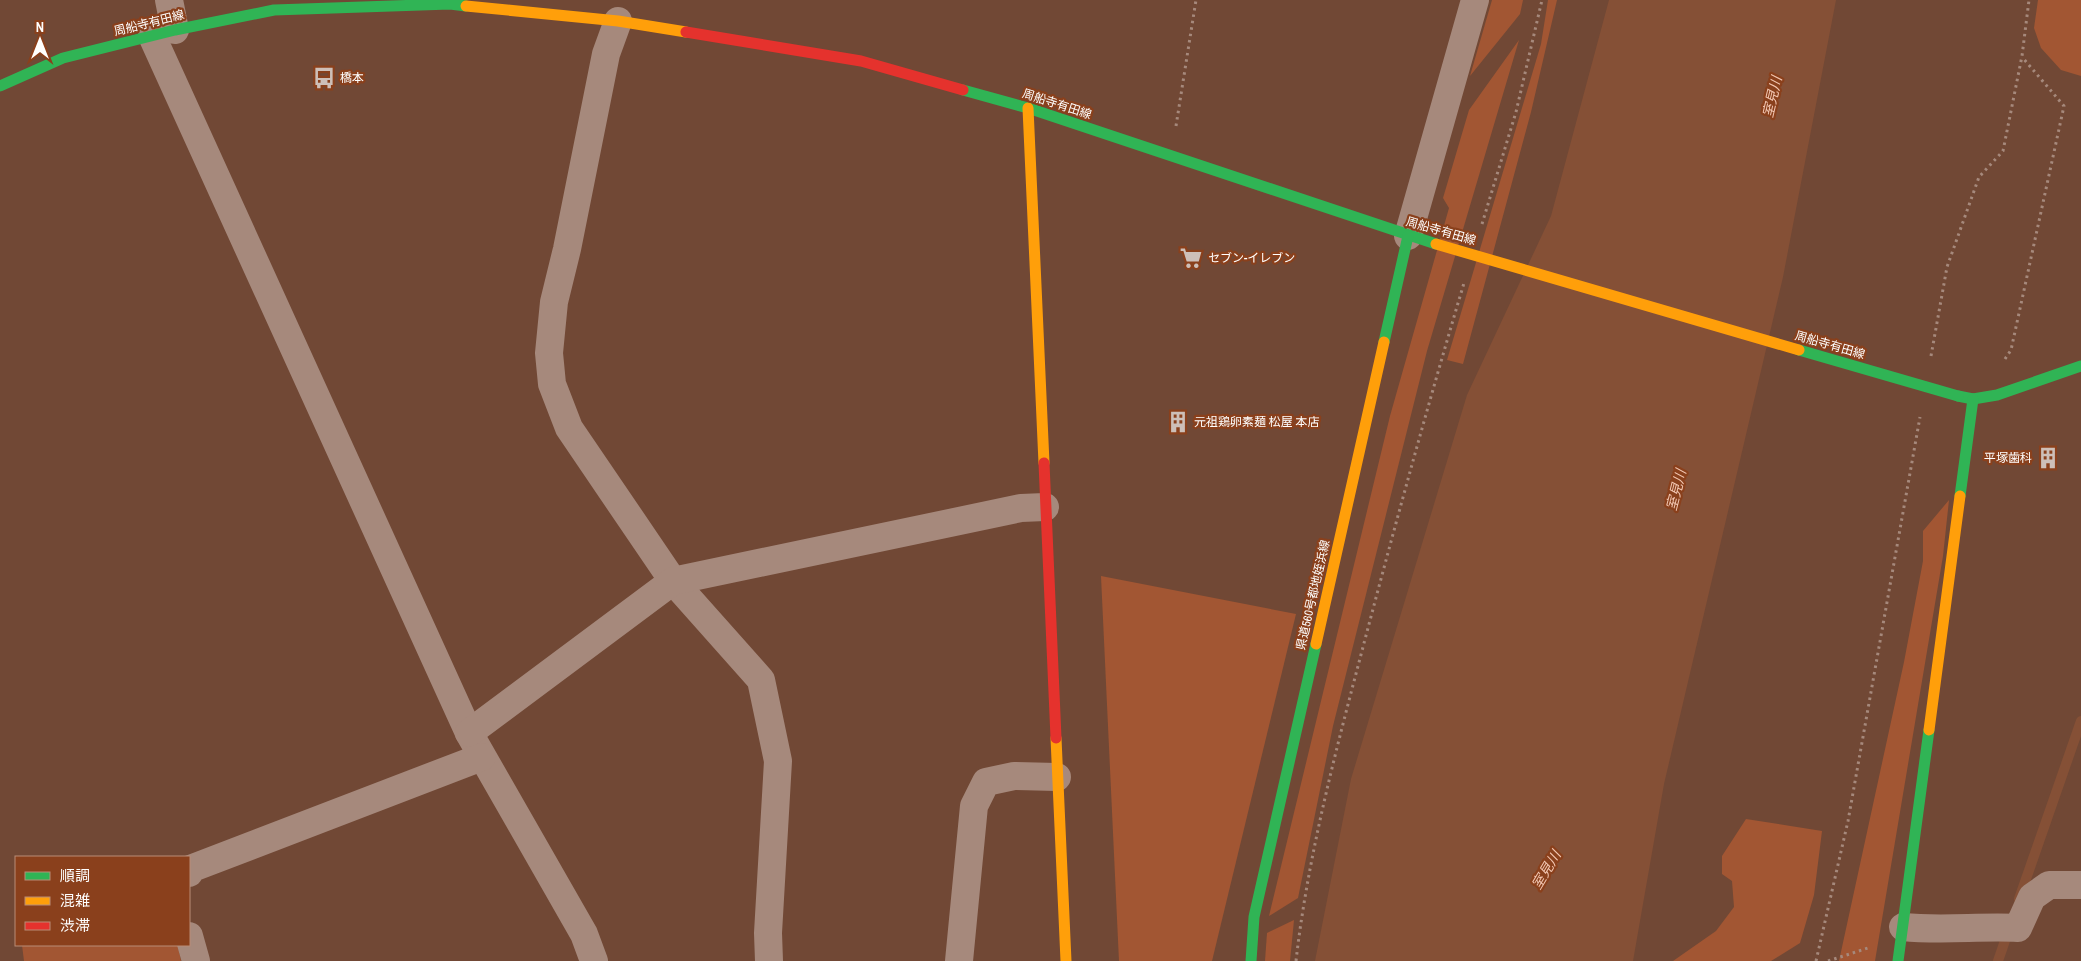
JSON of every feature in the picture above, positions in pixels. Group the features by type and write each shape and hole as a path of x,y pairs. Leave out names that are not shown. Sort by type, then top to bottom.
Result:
{"street":[{"path":"169,0 164,33 468,734 584,934 594,961"},
{"path":"1408,236 1475,0"},
{"name":"周船寺有田線","path":"0,86 62,58 164,33 274,10 450,4 619,14 861,61 1028,108 1408,236 1958,396 1974,399 1997,395 2081,366"},
{"path":"619,14 606,54 567,249 554,302 550,360 552,384 569,428 673,581 762,680 778,761 768,933 769,961"},
{"path":"1028,108 1066,961"},
{"name":"県道560号都地姪浜線","path":"1251,961 1254,917 1408,236"},
{"path":"1898,961 1974,399"},
{"path":"468,734 673,581 1021,508 1045,507"},
{"path":"190,868 482,757"},
{"path":"959,961 974,806 986,782 1014,776 1057,777"},
{"path":"1902,935 1927,929 2007,928 2032,897 2050,885 2081,886"},
{"path":"190,940 196,961"}],"path":[{"path":"1171,156 1196,0"},
{"path":"1482,225 1516,112 1542,0"},
{"path":"1930,364 1947,267 1979,176 2003,151 2022,56 2029,0"},
{"path":"1974,399 2012,350 2064,106 2022,56"},
{"path":"1296,961 1302,908 1336,748 1406,483 1465,281"},
{"path":"1816,961 1848,822 1921,413"},
{"path":"1828,961 1902,935"}],"shaded area":[{"path":"1492,0 1523,0 1520,14 1470,76"},
{"path":"1548,0 1557,0 1531,112 1463,364 1447,360 1541,44"},
{"path":"2038,0 2081,0 2081,76 2061,70 2041,48 2034,28"},
{"path":"1519,40 1427,351 1333,726 1298,898 1269,916 1390,416 1449,208 1443,198 1469,110"},
{"path":"1949,500 1943,556 1875,961 1839,961 1904,662 1923,561 1923,531"},
{"path":"1101,576 1296,614 1212,961 1119,961"},
{"path":"1746,819 1822,831 1814,895 1800,943 1771,961 1673,961 1716,931 1734,907 1732,881 1722,874 1722,856"},
{"path":"1294,920 1290,961 1265,961 1267,933"},
{"path":"22,946 178,946 181,961 24,961"}],"water":[{"name":"室見川","path":"1609,0 1836,0 1783,277 1664,784 1633,961 1315,961 1351,779 1467,395 1551,216"}],"waterway":[{"path":"2019,899 2081,721"},
{"path":"1998,961 2009,929"}],"traffic: fast":[{"path":"0,86 63,58 175,30 274,10 450,4 466,6"},
{"path":"963,90 1028,108 1436,244"},
{"path":"1384,342 1408,236"},
{"path":"1799,350 1958,396"},
{"path":"1958,396 1973,399 1997,395 2081,366"},
{"path":"1960,496 1973,399"},
{"path":"1251,961 1254,917 1316,644"},
{"path":"1898,961 1929,730"}],"traffic: slow":[{"path":"466,6 618,21 686,32"},
{"path":"1028,108 1044,463"},
{"path":"1436,244 1799,350"},
{"path":"1316,644 1384,342"},
{"path":"1929,730 1960,496"},
{"path":"1056,738 1066,961"}],"traffic: jam":[{"path":"686,32 861,61 963,90"},
{"path":"1044,463 1056,738"}],"place":[{"name":"橋本","path":"324,78"},
{"name":"セブン-イレブン","path":"1191,258"},
{"name":"元祖鶏卵素麺 松屋 本店","path":"1178,422"},
{"name":"平塚歯科","path":"2048,458"}]}
